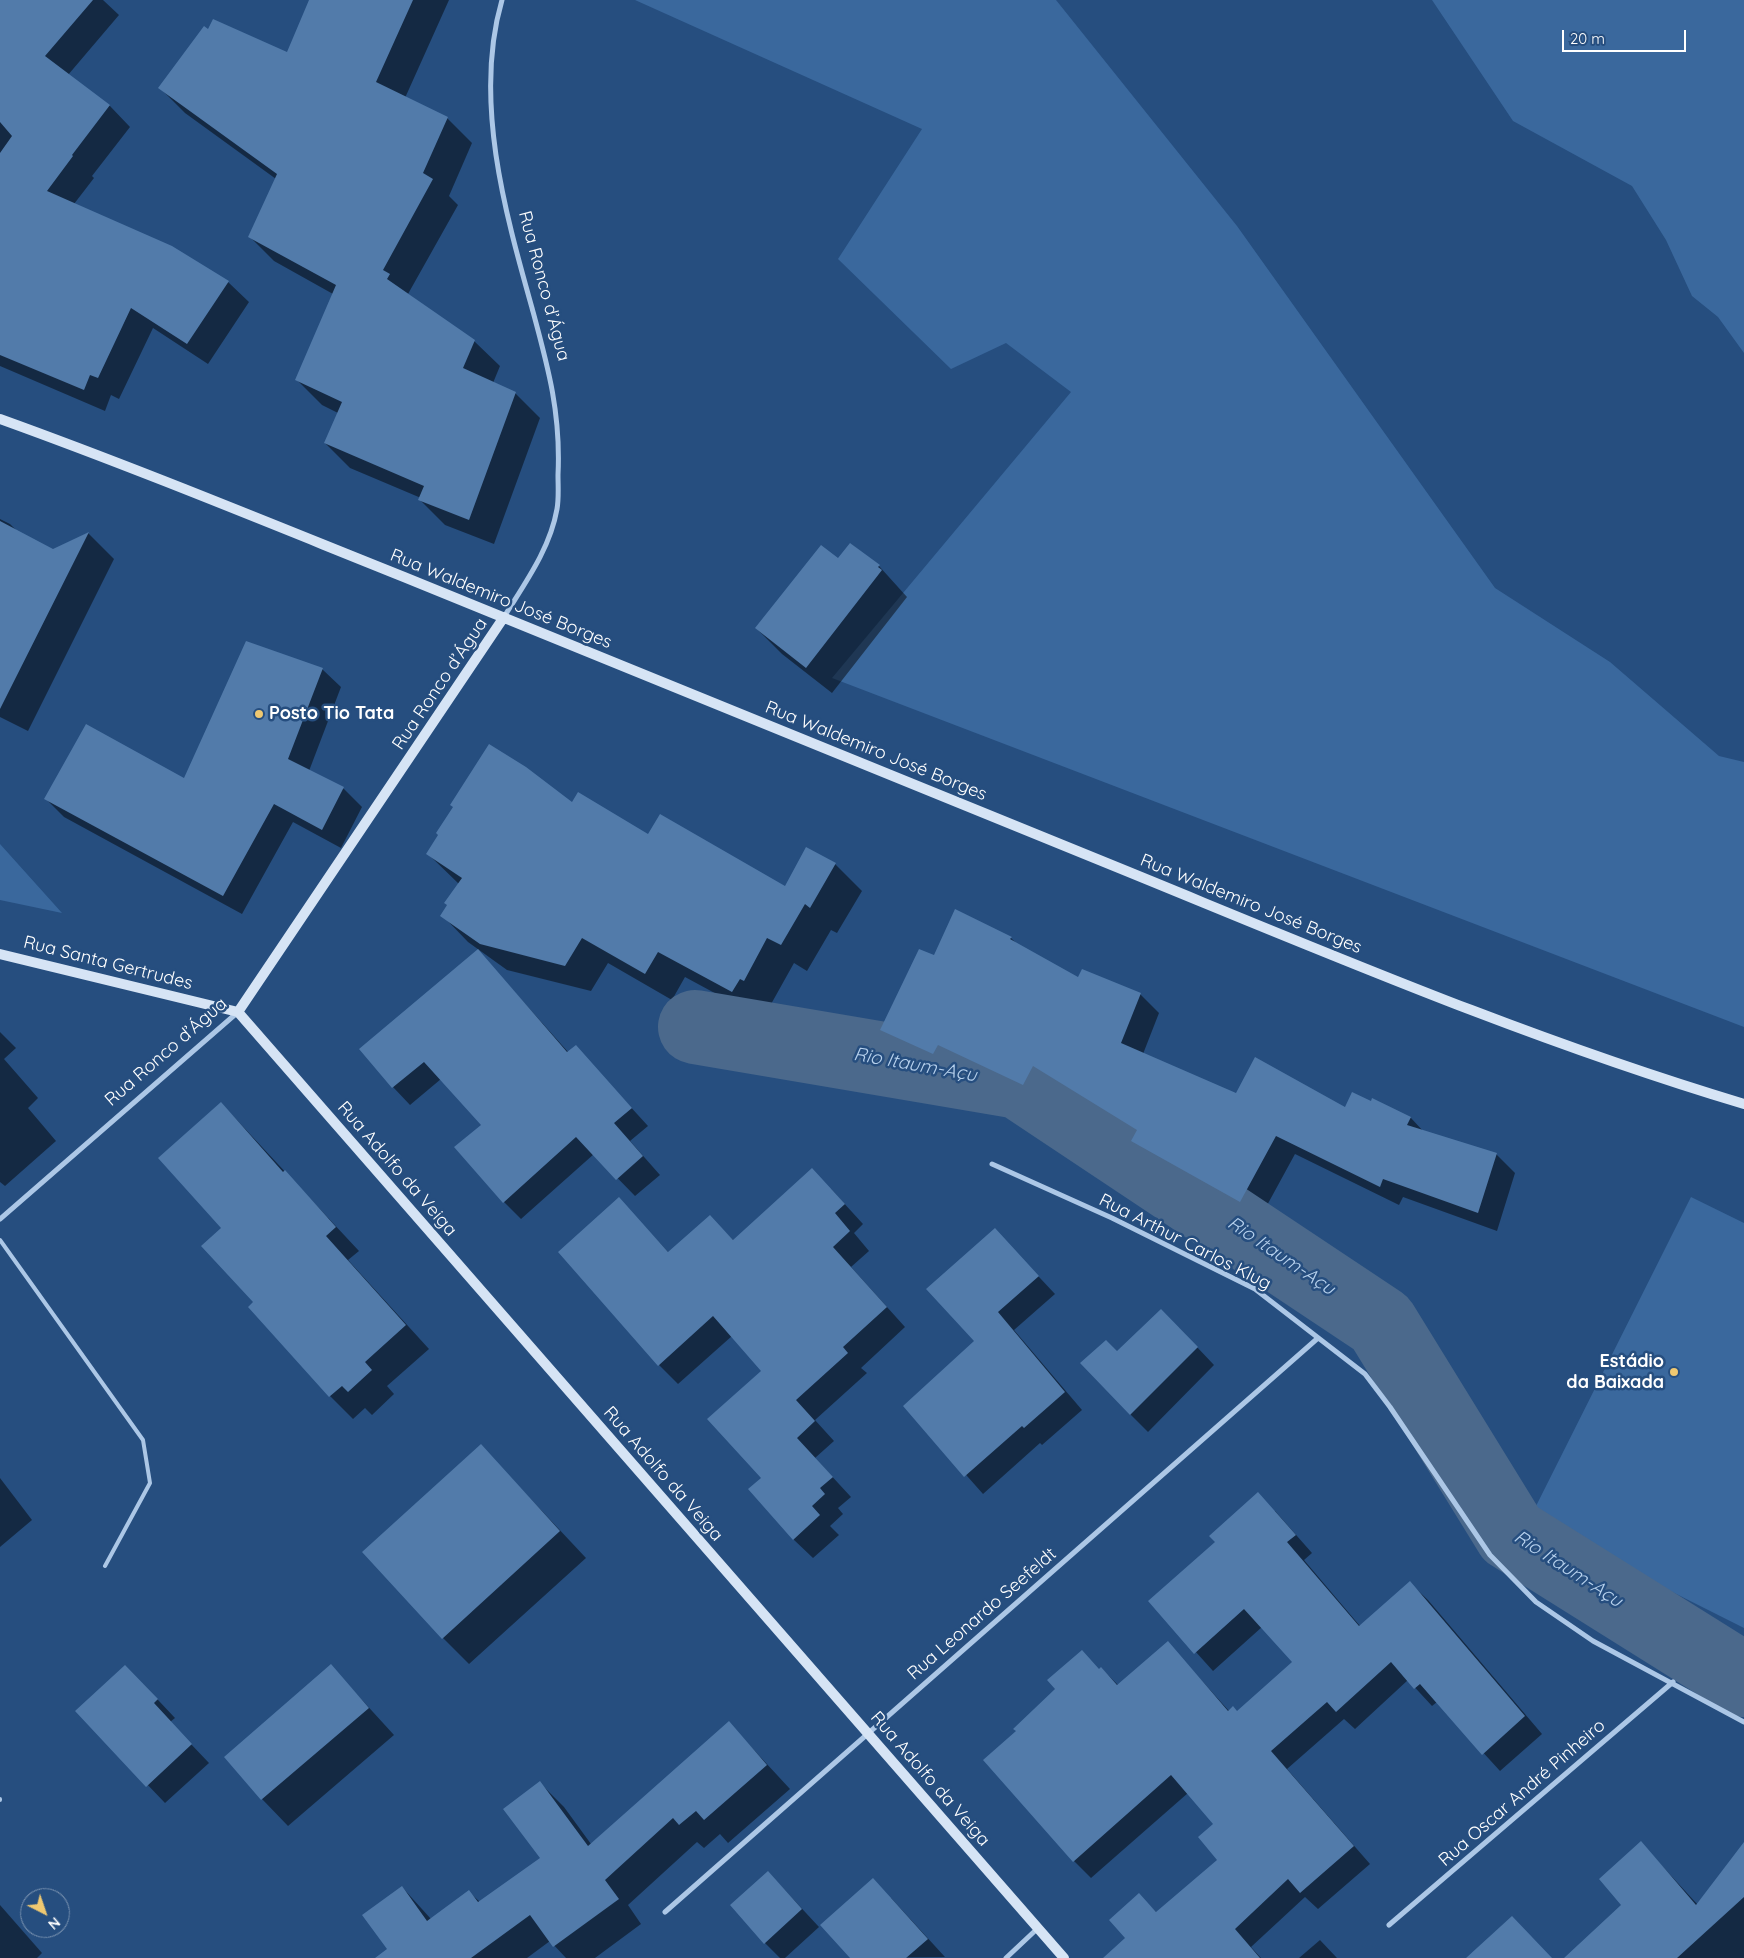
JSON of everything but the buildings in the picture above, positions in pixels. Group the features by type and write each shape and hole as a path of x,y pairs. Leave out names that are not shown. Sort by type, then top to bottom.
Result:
{"street":[{"name":"Rua Ronco d’Água","path":"0,1219 238,1012 504,617 541,557 557,510 560,439 553,383 510,227 496,153 490,80 494,26 502,0"},
{"name":"Rua Waldemiro José Borges","path":"0,419 128,466 504,617 1382,975 1541,1036 1683,1086 1744,1104"},
{"name":"Rua Santa Gertrudes","path":"0,954 238,1012"},
{"name":"Rua Adolfo da Veiga","path":"238,1012 1064,1958"},
{"name":"Rua Arthur Carlos Klug","path":"992,1164 1112,1218 1254,1289 1365,1374 1390,1407 1490,1555 1536,1602 1593,1641 1673,1682 1744,1722"},
{"name":"Rua Leonardo Seefeldt","path":"665,1912 1318,1338"},
{"name":"Rua Oscar André Pinheiro","path":"1389,1925 1673,1682"},
{"path":"1006,1958 1038,1928"}],"lane":[{"path":"0,1240 143,1440 150,1483 105,1566"}],"shaded area":[{"path":"635,0 1056,0 1237,226 1495,588 1610,662 1719,756 1744,762 1744,1027 832,678 1071,392 1006,343 951,369 838,259 922,129"},
{"path":"1432,0 1744,0 1744,353 1718,317 1692,296 1666,240 1632,186 1513,121"},
{"path":"0,844 62,913 0,900"},
{"name":"Estádio da Baixada","path":"1691,1197 1744,1223 1744,1628 1529,1520"}],"waterway":[{"name":"Rio Itaum-Açu","path":"695,1027 1019,1082 1381,1323 1511,1534 1744,1680"}],"place":[{"name":"Posto Tio Tata","path":"259,714"},
{"name":"Estádio da Baixada","path":"1674,1372"}]}
